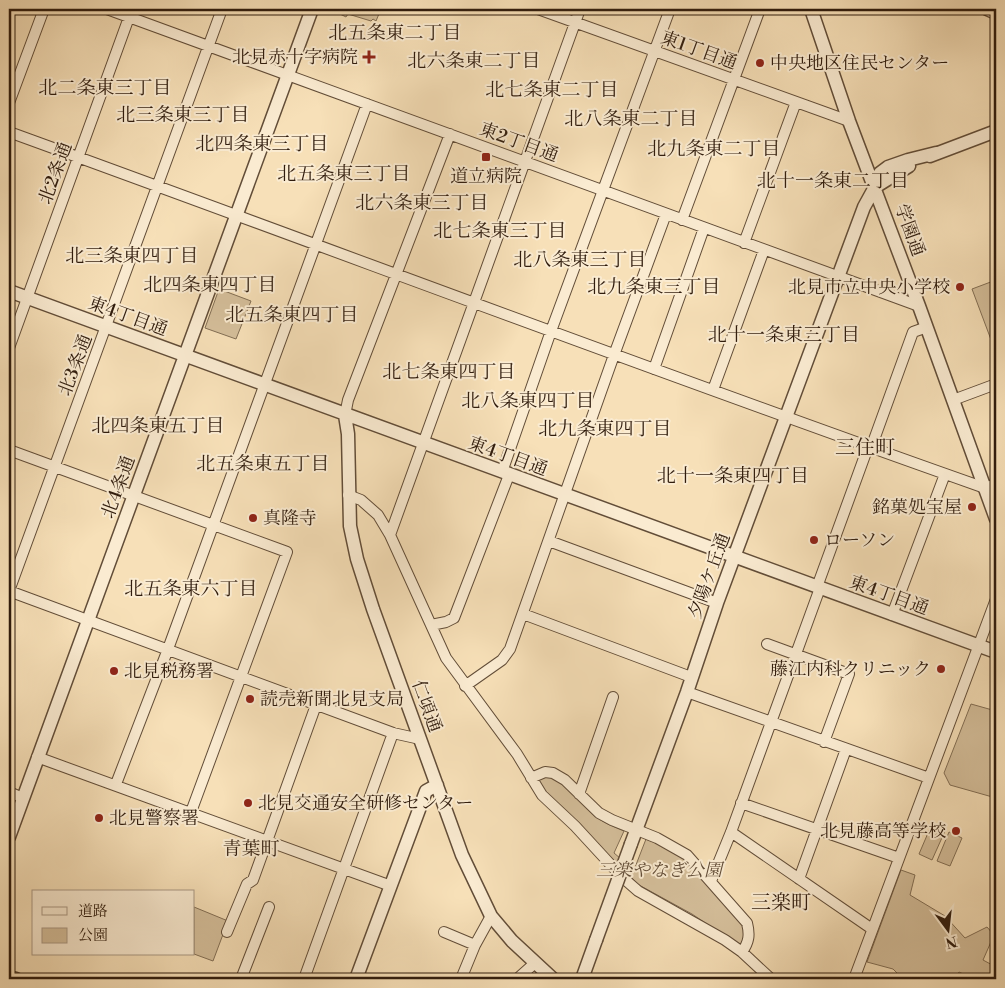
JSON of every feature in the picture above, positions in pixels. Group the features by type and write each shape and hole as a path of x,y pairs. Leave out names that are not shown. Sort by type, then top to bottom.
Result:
{"street":[{"path":"9,103 44,9"},
{"name":"東2丁目通","path":"108,9 130,13 208,46 920,306"},
{"name":"北3条通","path":"9,591 222,9"},
{"name":"北4条通","path":"9,837 37,756 89,620 312,9"},
{"name":"東1丁目通","path":"538,9 849,121"},
{"path":"390,535 580,9"},
{"path":"431,625 454,618 505,474 551,331 670,9"},
{"path":"682,220 735,81 760,9"},
{"name":"学園通","path":"811,9 849,121 920,306 953,400 991,486 996,519"},
{"path":"986,9 996,12"},
{"name":"北2条通","path":"9,348 130,13"},
{"path":"744,243 796,102"},
{"path":"116,784 168,649 367,104"},
{"name":"夕陽ケ丘通","path":"582,979 717,603 864,206 875,187 902,170 936,153 996,131"},
{"path":"9,132 396,273 614,355 787,416 869,448 945,474 991,486"},
{"path":"345,415 348,400 450,134"},
{"path":"466,686 502,660 510,649 666,214"},
{"path":"654,369 704,228"},
{"path":"713,390 764,250"},
{"name":"東4丁目通","path":"9,291 996,652"},
{"path":"711,881 731,832 796,654 869,448 914,332 927,327"},
{"path":"953,400 996,384"},
{"name":"仁頃通","path":"345,415 348,434 350,526 356,559 462,855 491,916 512,941 553,979"},
{"path":"9,450 287,552 190,812"},
{"path":"892,615 945,474"},
{"path":"348,495 361,500 378,515 390,535 446,658 517,754 542,795 638,891 698,923 725,940 742,952 771,979"},
{"path":"549,541 717,603"},
{"path":"9,591 393,733 420,739"},
{"path":"854,979 996,599"},
{"path":"523,614 692,677"},
{"path":"767,644 848,674 824,742"},
{"path":"686,692 929,778"},
{"path":"579,794 613,697"},
{"path":"227,932 247,884 253,880 316,705"},
{"path":"304,979 393,733"},
{"path":"799,879 846,749"},
{"path":"37,756 390,886"},
{"path":"530,778 545,772 553,773 565,780 599,813 657,838 687,855 747,923 750,932 748,943 742,952"},
{"path":"360,978 390,886 426,791 438,784"},
{"path":"9,792 23,798"},
{"path":"741,803 899,858"},
{"path":"731,832 872,929"},
{"path":"241,979 269,906"},
{"path":"461,979 475,945 491,916"},
{"path":"444,932 475,945"},
{"path":"517,979 535,963"},
{"path":"9,976 16,979"}],"green space":[{"path":"342,9 381,9 376,21 373,19 371,21 348,14 346,17 340,14"},
{"path":"996,280 996,353 972,289"},
{"path":"219,289 251,301 236,339 205,328"},
{"path":"971,704 996,711 996,798 950,785 944,773"},
{"name":"三楽やなぎ公園","path":"546,776 566,786 598,818 624,831 614,853 634,870 646,839 669,848 686,861 741,921 746,934 742,944 738,945 692,914 639,885 539,786 537,781"},
{"path":"931,826 945,831 932,860 919,854"},
{"path":"949,832 962,838 950,866 937,861"},
{"path":"901,870 915,875 910,895 945,916 965,938 987,927 994,935 983,960 996,967 996,979 974,979 959,972 954,979 903,979 893,969 867,962"},
{"path":"195,907 228,921 213,961 195,954"}],"place":[{"name":"北見赤十字病院","path":"369,57"},
{"name":"中央地区住民センター","path":"760,63"},
{"name":"道立病院","path":"486,157"},
{"name":"北見市立中央小学校","path":"960,287"},
{"name":"銘菓処宝屋","path":"972,507"},
{"name":"真隆寺","path":"253,518"},
{"name":"ローソン","path":"814,540"},
{"name":"藤江内科クリニック","path":"941,669"},
{"name":"北見税務署","path":"114,671"},
{"name":"読売新聞北見支局","path":"250,699"},
{"name":"北見交通安全研修センター","path":"248,803"},
{"name":"北見警察署","path":"99,818"},
{"name":"北見藤高等学校","path":"956,831"}],"district":[{"name":"北五条東二丁目","path":"395,32"},
{"name":"北六条東二丁目","path":"474,60"},
{"name":"北二条東三丁目","path":"105,87"},
{"name":"北七条東二丁目","path":"552,89"},
{"name":"北三条東三丁目","path":"183,114"},
{"name":"北八条東二丁目","path":"631,118"},
{"name":"北四条東三丁目","path":"262,143"},
{"name":"北九条東二丁目","path":"714,148"},
{"name":"北五条東三丁目","path":"344,173"},
{"name":"北十一条東二丁目","path":"833,180"},
{"name":"北六条東三丁目","path":"422,202"},
{"name":"北七条東三丁目","path":"500,230"},
{"name":"北三条東四丁目","path":"132,255"},
{"name":"北八条東三丁目","path":"580,259"},
{"name":"北四条東四丁目","path":"210,284"},
{"name":"北九条東三丁目","path":"654,286"},
{"name":"北五条東四丁目","path":"292,314"},
{"name":"北十一条東三丁目","path":"784,334"},
{"name":"北七条東四丁目","path":"449,371"},
{"name":"北八条東四丁目","path":"528,400"},
{"name":"北四条東五丁目","path":"158,425"},
{"name":"北九条東四丁目","path":"605,428"},
{"name":"三住町","path":"865,447"},
{"name":"北五条東五丁目","path":"263,463"},
{"name":"北十一条東四丁目","path":"733,475"},
{"name":"北五条東六丁目","path":"191,588"},
{"name":"青葉町","path":"251,848"},
{"name":"三楽町","path":"781,902"}]}
